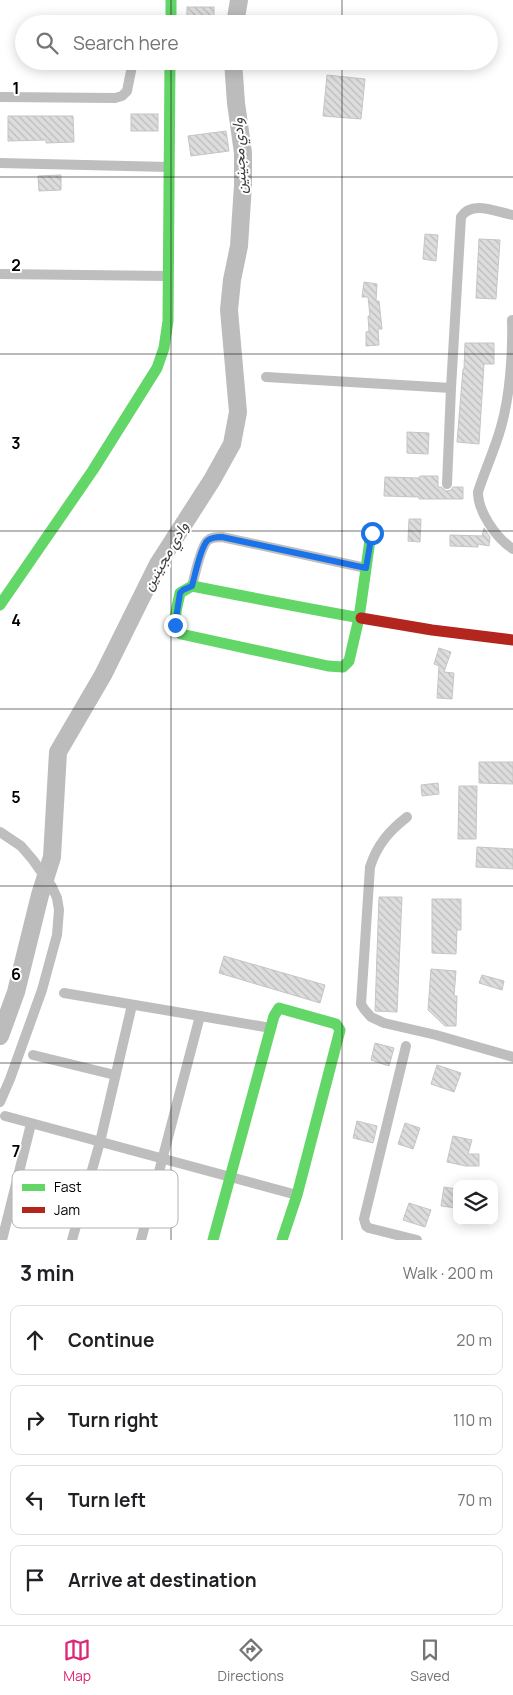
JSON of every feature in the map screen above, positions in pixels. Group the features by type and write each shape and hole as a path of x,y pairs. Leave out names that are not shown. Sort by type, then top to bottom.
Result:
{"street":[{"path":"171,0 171,15"},
{"path":"0,96 115,98 122,96 127,91 131,70"},
{"path":"0,604 93,470 157,368 166,338 170,70"},
{"path":"0,163 169,167"},
{"path":"448,484 451,388 461,216 465,211 475,207 513,215"},
{"path":"0,274 168,276"},
{"path":"512,320 513,334 506,406 501,427 478,492 478,503 501,540 513,549"},
{"path":"266,377 451,388"},
{"path":"372,533 359,618 349,661 343,667 328,666 178,632 175,625 180,593 192,586 359,618 439,633 513,640"},
{"path":"192,586 204,547 208,540 213,537 222,537 366,568"},
{"path":"407,817 380,843 370,867 361,1004 371,1017 384,1023 436,1035 513,1057"},
{"path":"0,832 21,846 33,860 52,887 57,898 59,910 57,935 42,990 0,1102"},
{"path":"64,993 271,1028"},
{"path":"92,1170 132,1005"},
{"path":"213,1240 271,1028 279,1008 332,1022 340,1028 297,1195 282,1240"},
{"path":"159,1170 200,1016"},
{"path":"406,1046 364,1219 366,1226 369,1228 411,1239"},
{"path":"33,1055 116,1075"},
{"path":"5,1116 297,1195"},
{"path":"20,1170 31,1124"},
{"path":"2,1240 12,1200"}],"building":[{"path":"187,7 214,7 214,15 187,15"},
{"path":"327,75 365,79 361,119 323,116"},
{"path":"131,114 158,114 158,131 131,131"},
{"path":"8,116 73,116 74,142 46,143 46,140 8,141"},
{"path":"226,131 229,151 191,156 188,136"},
{"path":"61,175 61,190 39,191 38,176"},
{"path":"425,234 438,235 436,261 423,259"},
{"path":"479,239 500,240 496,299 476,298"},
{"path":"364,282 377,284 376,301 379,301 382,329 378,329 379,345 366,346 366,332 369,331 368,316 370,316 368,297 362,297"},
{"path":"465,343 494,343 494,364 484,364 479,444 457,442"},
{"path":"407,432 429,433 428,454 407,453"},
{"path":"420,476 438,476 438,487 446,491 451,490 453,487 463,487 463,499 419,499 419,497 384,496 385,477 419,478"},
{"path":"409,519 421,519 420,542 408,541"},
{"path":"484,528 490,537 489,546 478,544 478,547 450,546 450,535 482,536"},
{"path":"439,648 451,652 444,672 454,673 452,699 437,698 439,666 434,664"},
{"path":"479,762 513,762 513,784 479,783"},
{"path":"438,783 439,794 422,796 421,785"},
{"path":"459,786 477,786 476,839 458,839"},
{"path":"477,847 513,849 513,869 476,867"},
{"path":"379,897 402,897 397,1012 375,1011"},
{"path":"432,899 461,899 461,930 457,930 456,954 432,953"},
{"path":"224,956 325,985 320,1003 219,973"},
{"path":"431,969 456,971 454,996 457,996 456,1026 445,1026 428,1010"},
{"path":"482,975 504,981 502,990 479,983"},
{"path":"375,1043 394,1048 389,1066 371,1060"},
{"path":"437,1065 461,1073 454,1092 431,1084"},
{"path":"357,1121 377,1126 373,1143 353,1138"},
{"path":"405,1123 420,1128 413,1149 398,1144"},
{"path":"453,1136 472,1140 468,1154 479,1154 479,1166 466,1166 447,1162"},
{"path":"444,1187 453,1188 453,1208 441,1206"},
{"path":"409,1203 431,1210 425,1227 403,1220"}],"waterway":[{"name":"وادي مجينين","path":"236,15 239,0"},
{"name":"وادي مجينين","path":"0,1036 16,992 40,895 52,857 58,752 103,675 158,564 212,480 232,444 238,412 229,310 232,280 239,246 243,185 243,153 234,70"}],"traffic: fast":[{"path":"171,0 171,15"},
{"path":"0,605 93,470 157,368 164,348 168,321 170,70"},
{"path":"361,618 340,614 297,606 192,586 180,593 175,620 181,634 328,666 343,667 349,661 359,618 371,533"},
{"path":"213,1240 274,1016 279,1008 336,1024 340,1030 297,1195 282,1240"}],"traffic: jam":[{"path":"361,618 432,630 513,640"}],"route":[{"path":"175,625 180,593 192,586 204,547 208,540 213,537 222,537 366,568 372,533"}]}
